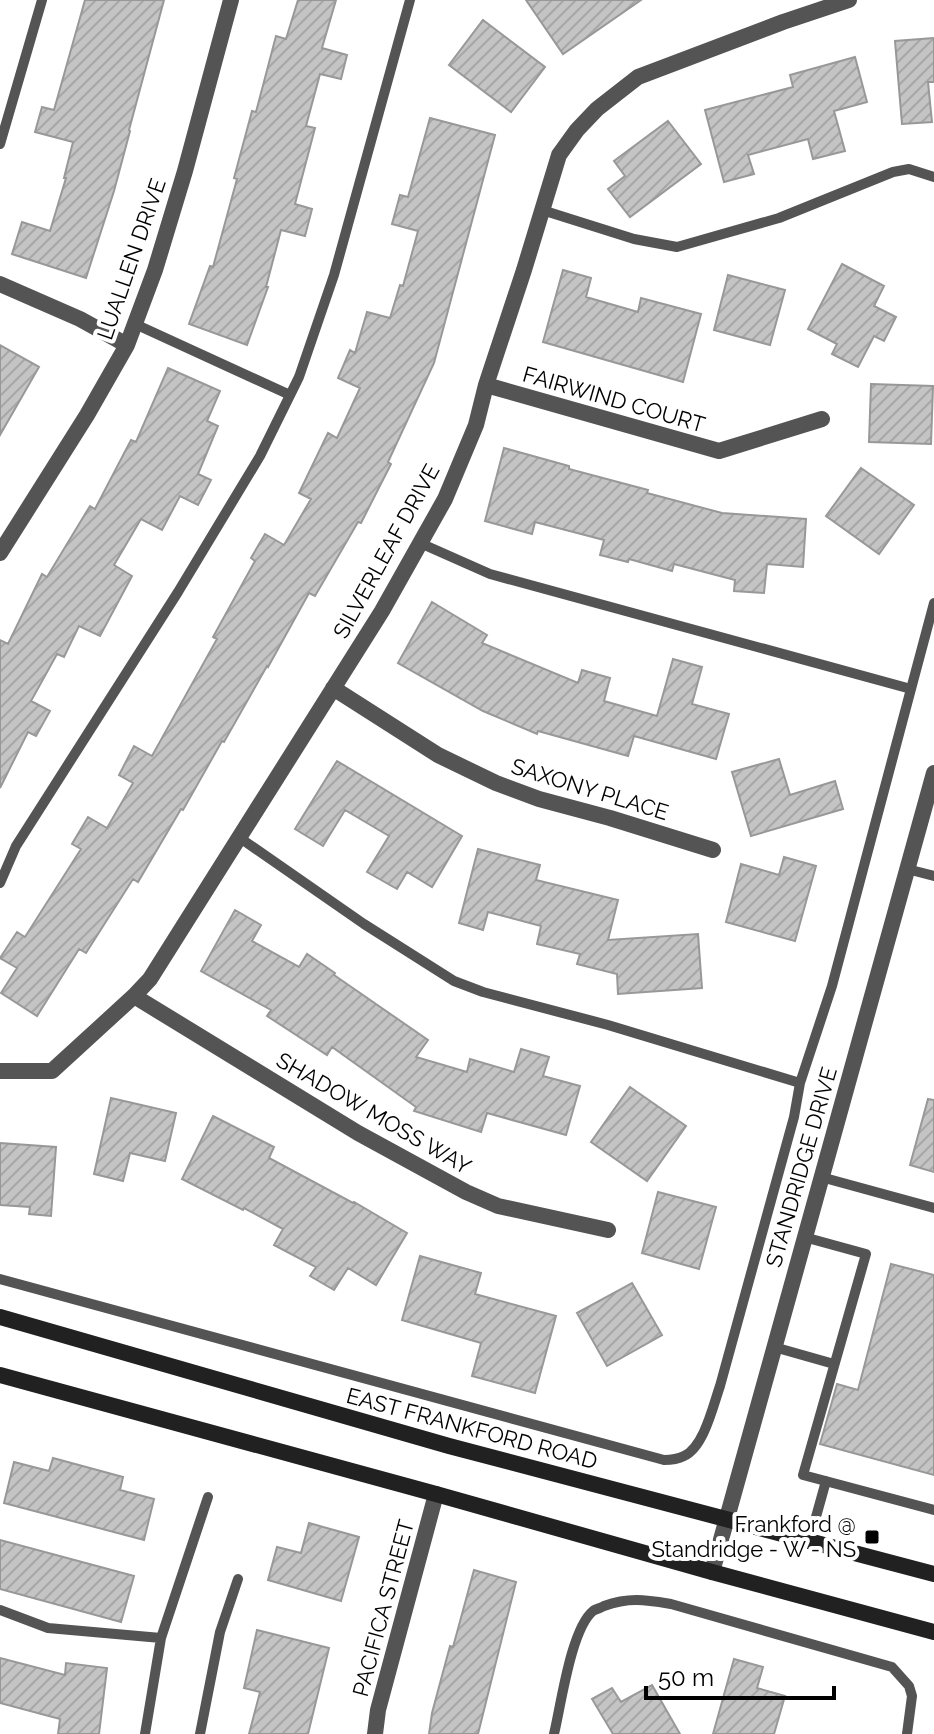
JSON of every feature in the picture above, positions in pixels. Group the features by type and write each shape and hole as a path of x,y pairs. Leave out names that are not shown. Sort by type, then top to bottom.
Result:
{"main road":[{"name":"EAST FRANKFORD ROAD","path":"0,1317 449,1446 934,1574"},
{"path":"0,1375 934,1632"}],"street":[{"name":"LUALLEN DRIVE","path":"0,553 127,345 155,270 185,171 231,0"},
{"name":"SILVERLEAF DRIVE","path":"0,1071 52,1071 150,979 382,611 450,486 476,425 559,155 577,130 597,109 638,77 849,0"},
{"path":"0,284 80,319 127,345"},
{"name":"FAIRWIND COURT","path":"486,385 719,451 822,419"},
{"name":"SAXONY PLACE","path":"333,688 438,755 496,783 539,799 713,850"},
{"name":"STANDRIDGE DRIVE","path":"712,1572 933,778"},
{"name":"SHADOW MOSS WAY","path":"134,996 358,1133 466,1192 498,1206 608,1230"},
{"name":"PACIFICA STREET","path":"375,1734 378,1710 436,1494"}],"lane":[{"path":"0,144 42,0"},
{"path":"0,883 16,846 170,605 260,456 299,377 334,275 410,0"},
{"path":"542,210 634,239 677,247 779,218 893,172 909,169 934,177"},
{"path":"135,324 290,395"},
{"path":"420,543 490,574 911,689"},
{"path":"0,1279 664,1460 686,1456 697,1445 706,1427 720,1386 794,1117 800,1083 832,986 934,603"},
{"path":"240,838 364,924 454,981 800,1083"},
{"path":"907,869 934,876"},
{"path":"821,1177 934,1208"},
{"path":"804,1237 866,1254 803,1475 934,1510"},
{"path":"774,1347 834,1364"},
{"path":"809,1542 826,1481"},
{"path":"145,1734 161,1638 208,1497"},
{"path":"200,1734 220,1632 238,1579"},
{"path":"554,1734 573,1649 593,1610 613,1603 642,1599 671,1604 892,1667 909,1686 912,1696 907,1734"},
{"path":"0,1610 48,1628 161,1638"}],"building":[{"path":"85,0 164,0 114,191 86,278 12,254 22,222 50,231 66,178 73,142 35,132 42,107 54,110"},
{"path":"298,0 336,0 322,48 347,55 341,79 320,74 306,126 315,128 295,204 312,209 305,236 281,230 268,287 247,345 189,324 210,266 213,267 252,111 256,112 276,36 286,39"},
{"path":"526,0 641,0 563,54"},
{"path":"483,20 545,67 511,112 449,65"},
{"path":"934,38 934,82 928,82 932,122 902,124 895,41"},
{"path":"855,57 867,102 834,111 845,151 813,159 808,139 748,155 754,174 724,182 705,110 793,87 790,75"},
{"path":"430,118 495,135 434,363 388,462 391,464 361,523 358,522 315,596 309,593 224,742 138,882 133,879 86,953 79,949 37,1016 1,993 17,968 0,958 17,932 25,937 81,849 72,844 88,817 107,828 133,783 119,775 134,746 152,756 217,639 213,637 255,561 251,558 265,534 284,545 311,499 299,493 328,433 337,438 360,388 338,378 350,350 355,353 367,312 390,318 400,285 403,286 418,231 392,224 400,195 408,197"},
{"path":"668,121 701,164 630,217 608,189 625,176 614,161"},
{"path":"842,264 884,286 874,306 896,317 884,341 874,336 858,367 832,354 837,344 808,329"},
{"path":"563,270 591,278 586,297 638,312 641,298 701,314 683,382 543,342"},
{"path":"728,275 785,290 770,345 714,330"},
{"path":"0,345 39,367 0,435"},
{"path":"168,368 220,391 207,421 218,426 198,474 211,480 198,505 180,496 162,530 141,519 114,565 132,576 100,636 79,626 64,657 57,654 31,701 50,711 36,736 28,732 0,788 0,640 8,644 42,574 47,577 90,506 95,509 131,440 136,442"},
{"path":"871,384 933,386 931,444 869,442"},
{"path":"504,448 722,513 806,519 803,567 767,564 764,593 734,591 735,580 674,564 672,571 600,555 604,540 535,522 532,534 485,521"},
{"path":"861,468 914,505 879,554 826,516"},
{"path":"432,602 487,635 482,643 578,683 582,670 610,678 604,701 657,716 673,659 702,667 692,704 729,714 716,759 634,736 628,756 538,731 537,734 483,711 398,663"},
{"path":"779,759 790,795 835,781 843,809 751,836 732,772"},
{"path":"337,761 462,836 432,887 407,872 397,889 367,872 389,836 345,810 323,846 295,829"},
{"path":"478,849 540,865 536,880 618,900 608,940 698,934 702,988 618,994 617,974 577,964 580,954 537,944 541,926 488,912 483,930 459,923"},
{"path":"784,857 816,866 795,941 726,922 741,864 779,875"},
{"path":"235,910 261,925 252,941 299,967 307,954 428,1040 416,1057 467,1072 470,1059 514,1072 521,1049 549,1057 543,1076 580,1086 566,1135 487,1113 481,1132 414,1111 416,1107 332,1047 327,1055 267,1016 271,1010 201,971"},
{"path":"630,1087 686,1126 647,1181 591,1142"},
{"path":"111,1098 176,1113 165,1161 130,1153 123,1181 94,1174"},
{"path":"928,1099 934,1100 934,1172 910,1165"},
{"path":"213,1116 274,1147 269,1158 407,1233 376,1285 348,1268 334,1290 310,1276 316,1267 274,1245 283,1229 182,1179"},
{"path":"0,1143 56,1147 51,1216 29,1214 30,1207 0,1205"},
{"path":"658,1192 716,1207 699,1269 642,1253"},
{"path":"420,1256 481,1273 475,1294 556,1316 535,1393 472,1376 481,1343 402,1320"},
{"path":"891,1264 934,1275 934,1475 820,1444 837,1384 858,1390"},
{"path":"632,1283 662,1335 607,1366 577,1313"},
{"path":"53,1458 123,1477 120,1490 154,1499 144,1540 4,1503 14,1462 49,1471"},
{"path":"309,1523 359,1537 341,1601 268,1580 277,1547 301,1553"},
{"path":"0,1540 134,1576 121,1622 0,1589"},
{"path":"474,1570 516,1582 478,1734 429,1734 450,1646 453,1647"},
{"path":"257,1630 329,1648 308,1734 249,1734 260,1692 244,1688"},
{"path":"0,1658 65,1675 66,1663 107,1668 99,1734 58,1734 60,1719 0,1703"},
{"path":"734,1659 763,1667 757,1688 785,1696 774,1734 713,1734"},
{"path":"652,1685 680,1734 613,1734 592,1699 612,1688 621,1702"}],"place":[{"name":"Frankford @ Standridge - W - NS","path":"872,1537"}]}
